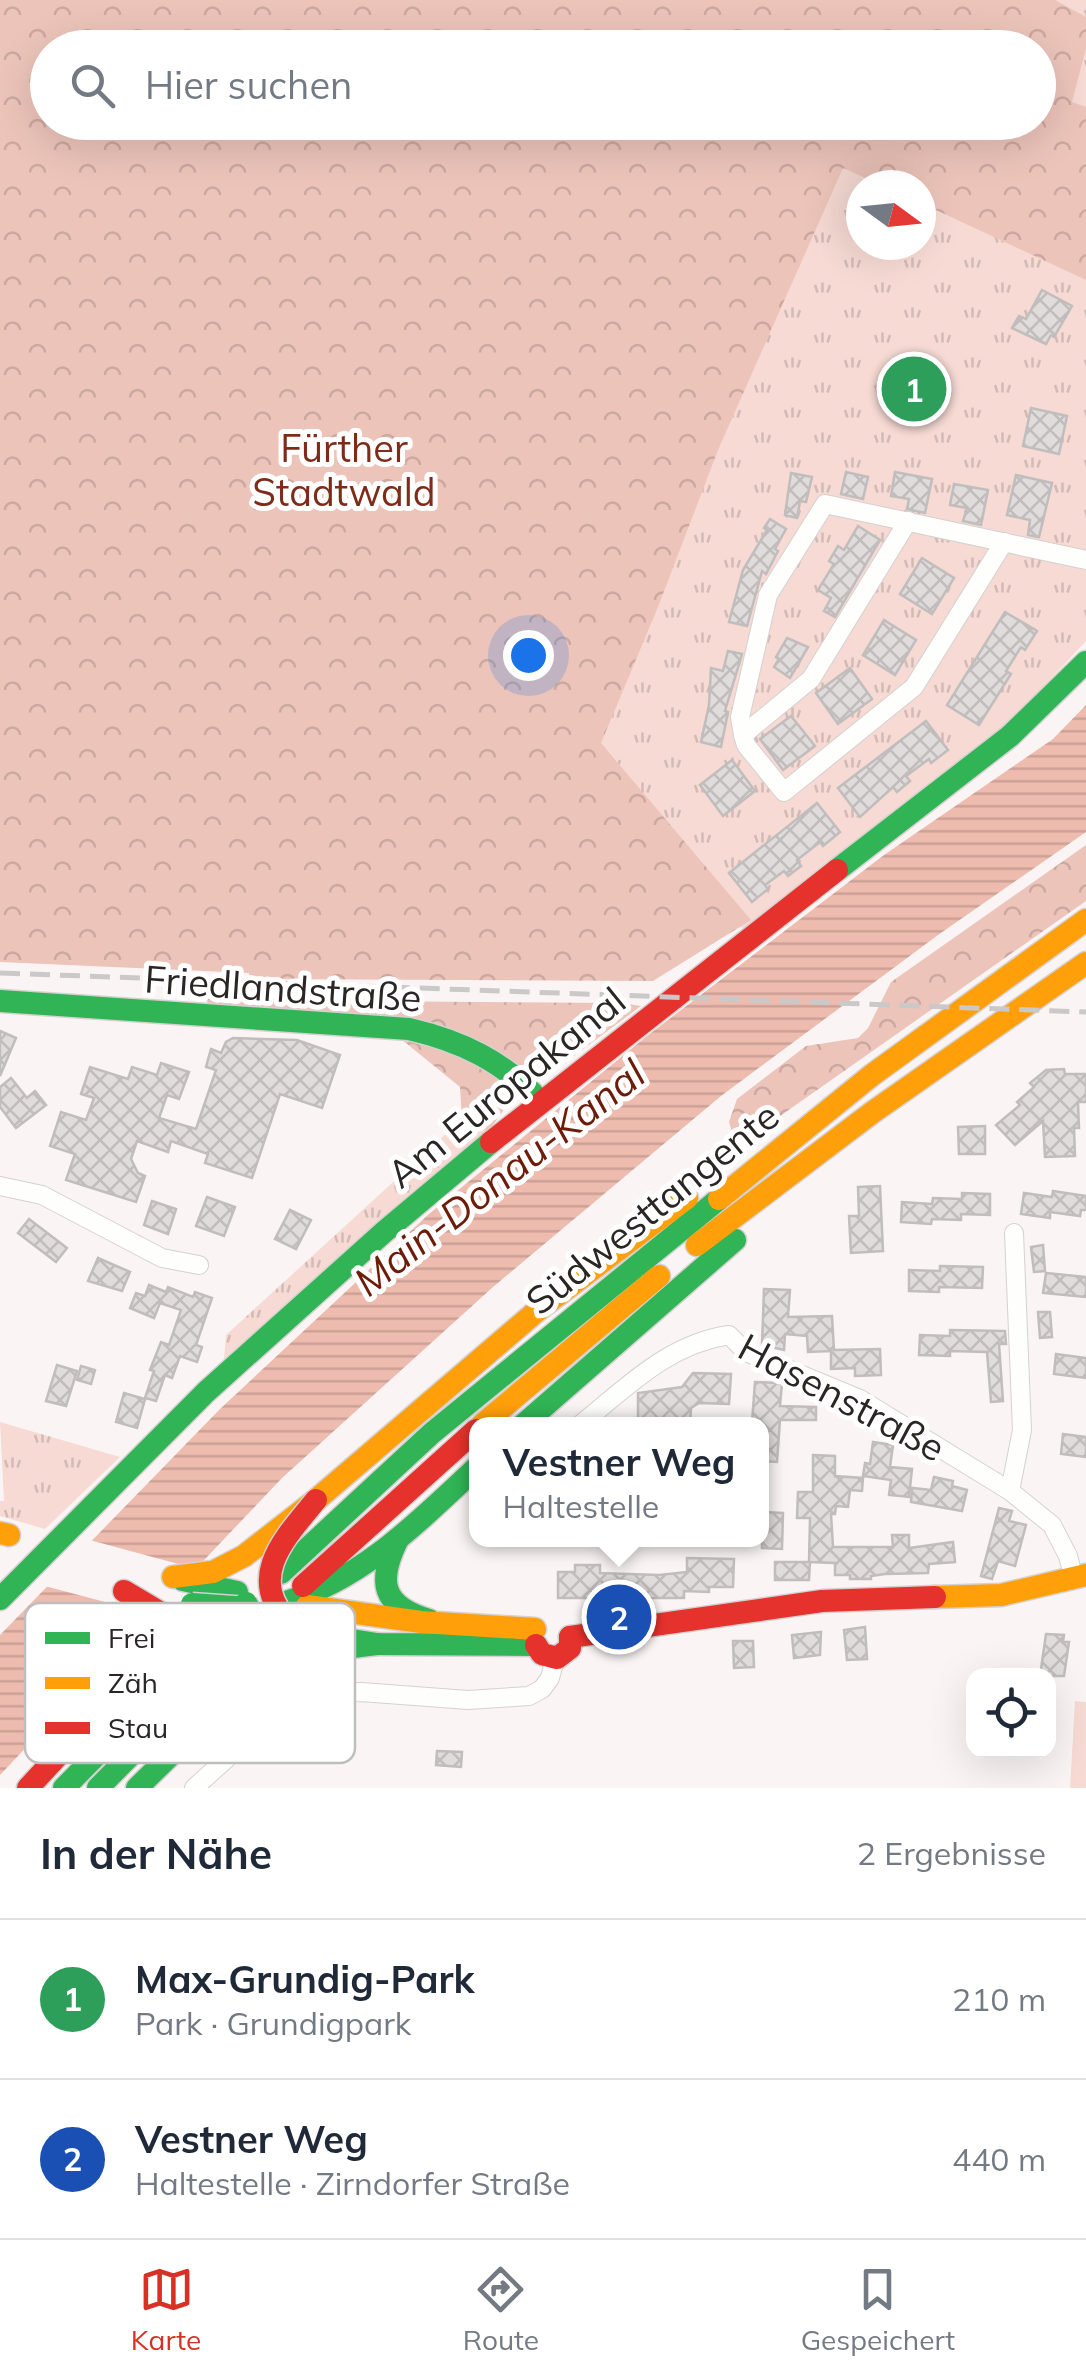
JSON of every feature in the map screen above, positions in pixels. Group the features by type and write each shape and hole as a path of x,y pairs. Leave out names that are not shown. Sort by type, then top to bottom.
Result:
{"main road":[{"name":"Am Europakanal","path":"0,1599 206,1392 313,1294 540,1100 1010,736 1086,662"},
{"name":"Südwesttangente","path":"281,1573 447,1421 872,1075 1086,920"},
{"name":"Südwesttangente","path":"491,1417 706,1239 872,1112 1086,963"},
{"name":"Friedlandstraße","path":"0,1000 409,1029 472,1046 508,1069 540,1100"},
{"path":"260,1603 173,1577 202,1576 238,1561 590,1270 831,1093 872,1075"},
{"path":"532,1417 805,1181 872,1112"},
{"path":"291,1603 469,1437"},
{"path":"297,1603 352,1574 398,1539 469,1474"},
{"path":"278,1603 267,1590 272,1559 318,1498"},
{"path":"398,1539 386,1564 386,1591 401,1612 544,1644 566,1653 570,1637 822,1601 1001,1595 1080,1577"},
{"path":"146,1603 124,1591 187,1603"},
{"path":"355,1614 429,1620"},
{"path":"355,1636 378,1644"},
{"path":"355,1647 544,1644"},
{"path":"28,1788 51,1763"},
{"path":"64,1788 89,1763"},
{"path":"98,1788 125,1763"},
{"path":"137,1788 163,1763"}],"street":[{"path":"1004,542 914,686 784,792 746,745 740,717 768,594 825,504 908,521 1004,542 1086,560"},
{"path":"744,735 812,679 908,521"},
{"path":"0,1186 42,1194 162,1258 199,1264"},
{"path":"1010,1491 1022,1430 1014,1233"},
{"name":"Hasenstraße","path":"591,1417 671,1352 706,1338 728,1335 746,1352 860,1400 1010,1491 1052,1525 1080,1577"},
{"path":"355,1692 468,1700 529,1696 550,1678 544,1644"},
{"path":"194,1788 222,1763"}],"green space":[{"name":"Fürther Stadtwald","path":"0,0 1055,0 1086,17 1086,48 1072,102 1086,107 1086,280 936,210 936,170 843,168 718,450 601,743 751,920 653,981 249,979 249,973 0,962"},
{"path":"999,0 1086,0 1086,641 1015,717 748,928 530,912 838,148 900,140 1056,140 1056,30 1023,30"},
{"path":"1086,845 1086,901 753,1135 738,1137 732,1132 729,1122 737,1099 806,1046 858,1038 868,1028 891,982"},
{"path":"208,995 641,1006 567,1061 543,1061 503,1090 503,1111 488,1132 462,1119 460,1087 374,1017 207,1006"},
{"path":"462,1119 488,1132 224,1359 226,1335"},
{"path":"0,1422 120,1457 45,1529 0,1516 0,1501 4,1501"},
{"path":"1075,1701 1086,1702 1086,1788 1070,1788"}],"water":[{"name":"Main-Donau-Kanal","path":"1086,705 1086,832 938,935 721,1096 493,1287 282,1478 163,1603 31,1603 220,1409 429,1214 647,1036 884,855 1053,739"},
{"path":"25,1609 25,1749 0,1775 0,1635"}],"pier":[{"path":"86,1539 182,1565 206,1564 169,1603 109,1603 41,1585"}],"building":[{"path":"1042,290 1072,306 1046,344 1012,328 1019,316 1026,319"},
{"path":"1031,408 1067,416 1059,454 1023,446"},
{"path":"846,472 868,477 863,499 841,494"},
{"path":"895,472 932,479 925,513 907,509 909,499 891,496"},
{"path":"791,473 812,477 806,502 800,501 797,518 785,515"},
{"path":"1016,475 1052,483 1039,537 1028,535 1030,520 1007,515"},
{"path":"954,484 988,490 981,525 963,521 967,508 950,505"},
{"path":"770,519 786,529 775,549 778,551 766,574 762,571 747,626 729,622 743,570"},
{"path":"858,526 880,540 835,617 824,611 831,598 818,590 834,564 829,561 838,546 844,550"},
{"path":"922,558 954,578 932,614 900,594"},
{"path":"1005,612 1037,631 1006,671 1011,674 979,725 947,705"},
{"path":"884,620 916,640 895,675 863,655"},
{"path":"787,638 808,647 790,678 774,667"},
{"path":"728,651 742,654 725,711 728,712 721,747 701,742 711,668 723,671"},
{"path":"850,668 872,699 838,724 816,693"},
{"path":"791,716 815,746 783,770 760,739"},
{"path":"926,721 948,750 906,776 910,781 897,792 893,787 860,817 838,788"},
{"path":"732,760 755,791 723,816 700,785"},
{"path":"817,803 840,832 797,860 801,866 788,876 784,871 765,885 768,889 752,902 729,873"},
{"path":"0,1031 16,1038 0,1076"},
{"path":"233,1038 297,1040 340,1055 322,1108 280,1094 252,1178 205,1163 208,1154 171,1141 168,1152 137,1141 131,1159 138,1173 145,1176 136,1202 66,1180 75,1154 50,1146 61,1112 86,1120 94,1098 81,1094 90,1067 128,1079 132,1067 157,1075 161,1063 189,1072 179,1099 167,1095 159,1118 196,1129 216,1070 206,1067 211,1049 221,1053"},
{"path":"1064,1069 1065,1074 1086,1074 1086,1102 1078,1102 1079,1128 1074,1128 1075,1156 1045,1157 1043,1121 1015,1145 996,1125 1020,1105 1017,1102 1034,1087 1030,1083 1046,1070"},
{"path":"11,1078 27,1098 35,1091 46,1105 16,1128 0,1107 0,1087"},
{"path":"985,1126 985,1154 959,1154 958,1127"},
{"path":"880,1186 883,1251 851,1253 849,1216 859,1216 858,1187"},
{"path":"1053,1191 1086,1196 1086,1210 1081,1210 1080,1216 1050,1212 1050,1218 1021,1214 1024,1193 1052,1197"},
{"path":"962,1193 990,1194 990,1215 961,1214 961,1220 932,1219 931,1224 901,1222 902,1202 932,1204 933,1198 962,1199"},
{"path":"207,1197 235,1207 224,1236 196,1226"},
{"path":"152,1201 176,1209 168,1234 144,1225"},
{"path":"290,1210 311,1220 296,1249 275,1239"},
{"path":"29,1219 67,1248 56,1262 18,1233"},
{"path":"1043,1245 1045,1271 1034,1272 1031,1247"},
{"path":"98,1258 130,1272 122,1291 88,1281"},
{"path":"940,1266 983,1267 982,1288 909,1291 909,1270 940,1271"},
{"path":"1046,1273 1086,1277 1086,1297 1043,1293"},
{"path":"149,1285 166,1292 168,1287 193,1297 195,1292 212,1298 196,1345 202,1347 197,1362 180,1356 172,1378 165,1375 156,1401 145,1398 154,1371 150,1370 161,1342 169,1345 181,1310 160,1303 154,1318 130,1308 136,1293 145,1296"},
{"path":"764,1289 790,1290 788,1317 832,1316 834,1350 880,1349 881,1375 855,1376 855,1368 831,1369 831,1351 808,1352 807,1336 785,1334 784,1350 762,1345"},
{"path":"1038,1312 1050,1312 1052,1337 1040,1338"},
{"path":"950,1330 1005,1331 1006,1344 999,1344 1003,1401 991,1402 987,1352 919,1355 920,1335 950,1336"},
{"path":"1056,1354 1086,1358 1086,1378 1054,1374"},
{"path":"57,1365 77,1371 66,1406 46,1401"},
{"path":"81,1366 95,1370 91,1384 77,1380"},
{"path":"693,1373 731,1374 729,1404 699,1403 691,1408 690,1417 638,1417 638,1393 682,1387"},
{"path":"755,1382 782,1383 780,1406 816,1407 816,1420 780,1420 777,1462 769,1461 769,1417 752,1417"},
{"path":"124,1393 145,1399 137,1428 116,1422"},
{"path":"1063,1434 1086,1437 1086,1457 1061,1454"},
{"path":"873,1442 893,1445 890,1467 912,1469 909,1497 889,1495 891,1480 863,1476 865,1463 870,1464"},
{"path":"813,1455 835,1456 835,1476 863,1478 862,1491 850,1490 848,1507 836,1506 835,1514 831,1514 833,1547 893,1547 892,1535 909,1535 909,1548 953,1542 955,1562 929,1564 928,1573 850,1579 850,1575 835,1575 835,1563 809,1562 810,1518 797,1518 798,1492 813,1492"},
{"path":"934,1477 953,1481 952,1486 967,1490 962,1511 911,1502 912,1488 931,1490"},
{"path":"999,1508 1012,1511 1009,1521 1026,1525 1015,1566 998,1561 992,1579 981,1576"},
{"path":"769,1512 783,1513 782,1549 762,1548 769,1547"},
{"path":"687,1558 734,1559 733,1587 709,1587 709,1592 684,1591 684,1598 641,1598 641,1609 602,1613 591,1612 591,1598 558,1598 558,1572 575,1572 575,1565 600,1565 600,1573 659,1575 687,1572"},
{"path":"775,1562 810,1562 809,1580 775,1580"},
{"path":"865,1627 867,1659 847,1660 844,1630"},
{"path":"821,1632 820,1655 794,1658 792,1635"},
{"path":"1046,1634 1064,1635 1063,1642 1069,1642 1064,1676 1056,1676 1056,1668 1041,1668"},
{"path":"733,1641 753,1641 754,1667 734,1668"},
{"path":"437,1751 462,1752 461,1767 436,1765"}],"railway":[{"path":"0,973 1086,1012"}],"traffic: fast":[{"path":"837,870 1010,736 1086,662"},
{"path":"0,1001 409,1029 480,1054 540,1101"},
{"path":"0,1599 206,1392 491,1142"},
{"path":"281,1573 432,1433 719,1199"},
{"path":"532,1417 735,1240"},
{"path":"286,1602 314,1592 365,1563 411,1528 469,1474"},
{"path":"398,1539 387,1567 388,1590 401,1607 429,1620"},
{"path":"183,1580 237,1592"},
{"path":"355,1640 536,1645"},
{"path":"355,1647 377,1644"},
{"path":"64,1788 89,1763"},
{"path":"98,1788 123,1763"},
{"path":"137,1788 163,1763"}],"traffic: slow":[{"path":"719,1199 872,1075 1086,920"},
{"path":"697,1245 873,1112 1086,963"},
{"path":"173,1577 213,1572 244,1556 316,1500 538,1310 687,1198"},
{"path":"491,1417 659,1276"},
{"path":"0,1533 9,1535"},
{"path":"935,1597 1001,1595 1086,1575"},
{"path":"355,1613 421,1622 535,1629"}],"traffic: jam":[{"path":"491,1142 837,870"},
{"path":"303,1586 469,1436"},
{"path":"276,1603 270,1574 274,1559 316,1500"},
{"path":"124,1591 144,1603"},
{"path":"570,1637 822,1601 935,1597"},
{"path":"536,1645 542,1654 557,1658 570,1648 570,1637"},
{"path":"28,1788 51,1763"}],"place":[{"name":"Max-Grundig-Park","path":"914,389"},
{"name":"Vestner Weg","path":"619,1617"}]}
